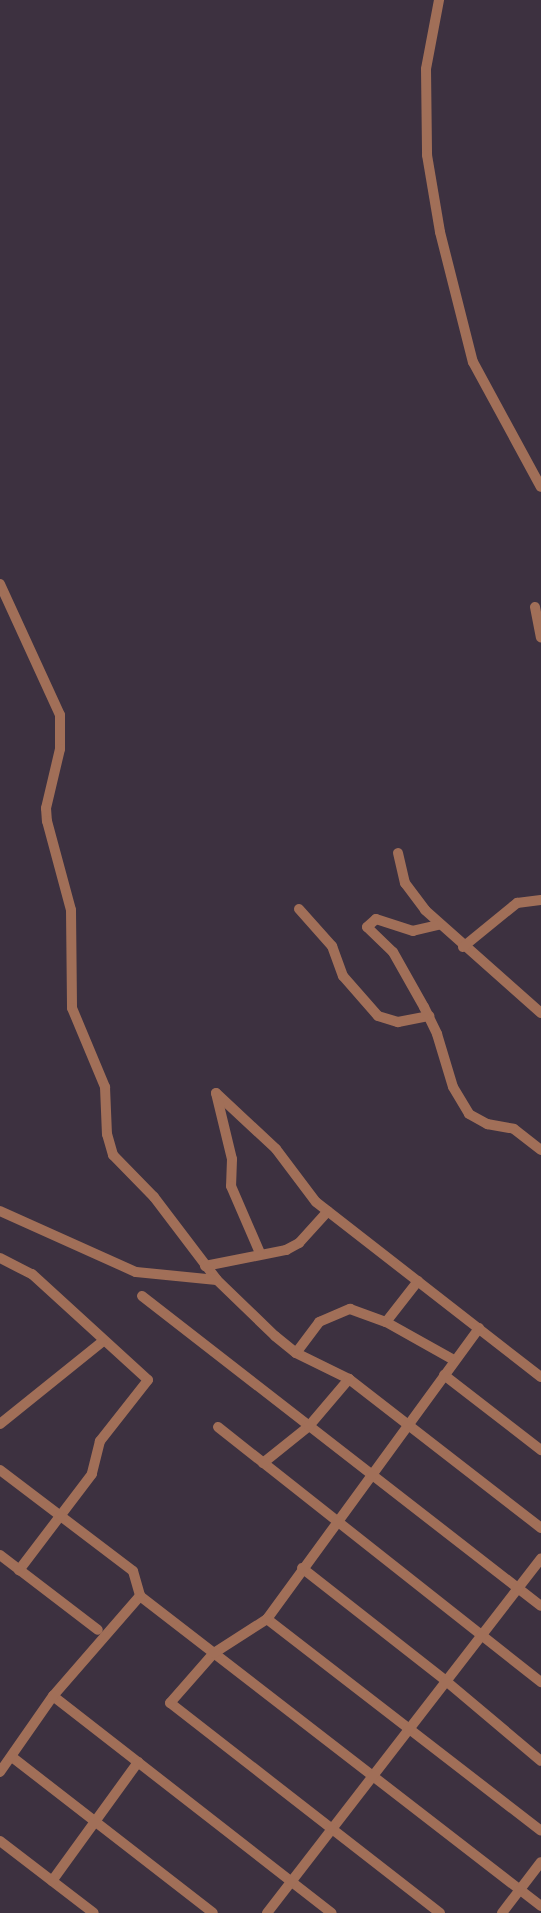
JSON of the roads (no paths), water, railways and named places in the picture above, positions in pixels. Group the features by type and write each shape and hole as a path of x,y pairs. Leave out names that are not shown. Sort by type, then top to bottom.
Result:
{"street":[{"path":"439,0 426,69 428,156 440,232 473,362 541,487"},
{"path":"0,584 60,716 60,749 46,808 47,821 71,910 72,1008 105,1087 108,1145 216,1280 296,1353 349,1379 541,1528"},
{"path":"535,607 541,637"},
{"path":"398,853 405,883 438,925 541,1012"},
{"path":"463,947 508,908 522,902 541,900"},
{"path":"299,909 332,946 343,976 378,1016 398,1022 429,1016"},
{"path":"438,925 423,932 413,932 376,919 367,927 393,952 429,1016 453,1087 469,1114 487,1124 514,1129 541,1150"},
{"path":"260,1253 231,1186 231,1159 216,1093 276,1149 316,1202 541,1377"},
{"path":"0,1211 136,1272 216,1280"},
{"path":"205,1266 260,1253 286,1250 299,1243 328,1211"},
{"path":"0,1258 32,1274 102,1342 148,1380 100,1441 92,1474 19,1570"},
{"path":"386,1322 418,1281"},
{"path":"142,1296 541,1606"},
{"path":"296,1353 319,1322 340,1311 350,1310 386,1322 454,1360"},
{"path":"440,1913 170,1703 214,1653 267,1619 302,1568 339,1522 406,1424 479,1328"},
{"path":"0,1424 102,1342"},
{"path":"444,1375 541,1450"},
{"path":"263,1463 309,1426 349,1379"},
{"path":"218,1427 541,1682"},
{"path":"0,1470 133,1571 140,1596 541,1906"},
{"path":"0,1555 98,1630"},
{"path":"267,1913 541,1558"},
{"path":"302,1568 446,1680 541,1761"},
{"path":"0,1772 53,1696 140,1596"},
{"path":"267,1619 541,1831"},
{"path":"53,1696 332,1913"},
{"path":"12,1757 213,1913"},
{"path":"52,1881 97,1823 138,1762"},
{"path":"0,1841 94,1913"},
{"path":"502,1913 541,1862"}]}
